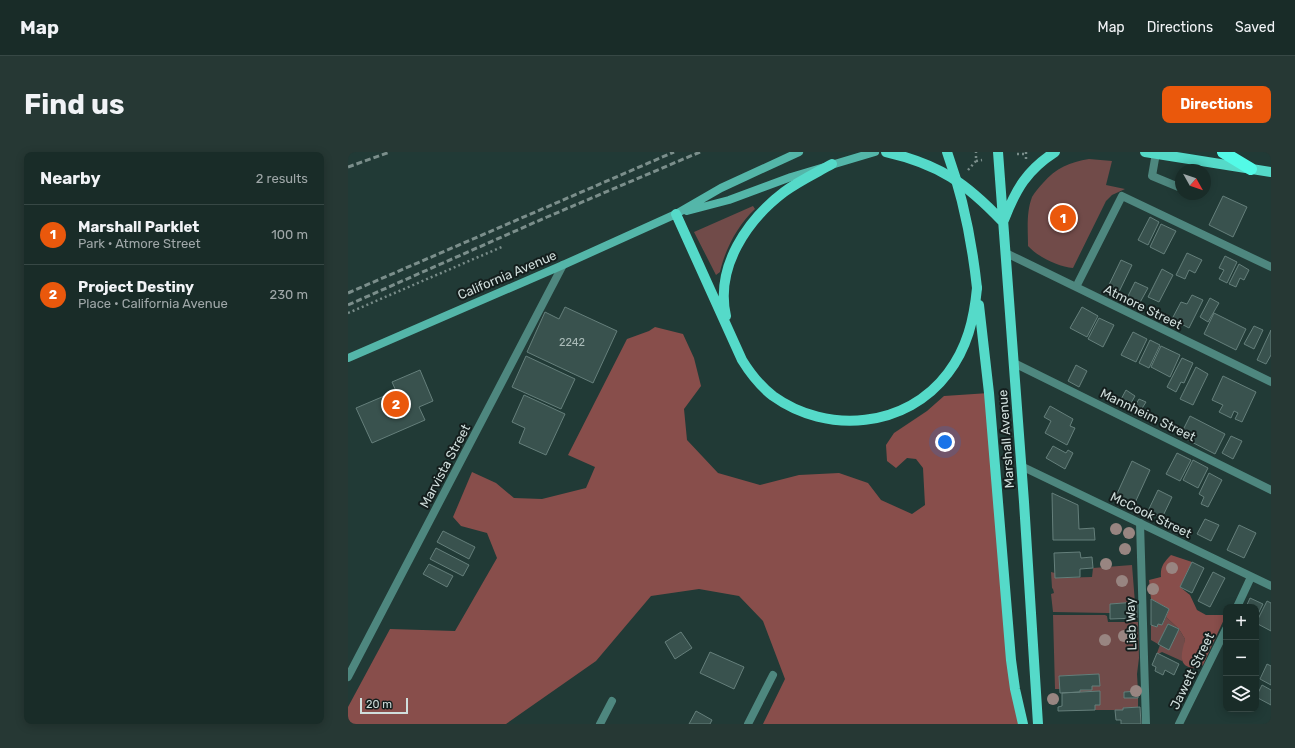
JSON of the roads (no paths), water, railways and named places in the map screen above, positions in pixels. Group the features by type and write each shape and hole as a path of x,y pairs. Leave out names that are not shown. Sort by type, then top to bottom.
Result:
{"highway":[{"path":"1223,152 1251,169"}],"main road":[{"path":"886,152 921,162 952,177 983,201 1003,222 1012,198 1025,178 1040,163 1055,152"},
{"path":"947,152 960,190 969,232 977,288 990,393 1011,660 1023,724"},
{"name":"Marshall Avenue","path":"998,152 1014,363 1038,724"},
{"path":"1145,152 1271,172"},
{"path":"730,333 723,305 723,290 729,264 740,239 751,224 772,202 796,184 832,164"},
{"path":"676,214 742,360 748,370 763,387 781,401 811,416 846,422 873,419 898,413 930,392 948,374 963,350 974,316 977,288"}],"street":[{"name":"California Avenue","path":"348,358 563,265 676,214 721,188 799,152"},
{"name":"California Avenue","path":"676,214 729,200 791,177 875,152"},
{"path":"1156,153 1152,176 1175,186"},
{"path":"1076,287 1122,196 1271,267"},
{"name":"Atmore Street","path":"1006,253 1271,382"},
{"name":"Marvista Street","path":"348,677 563,265"},
{"name":"Mannheim Street","path":"1014,363 1271,490"},
{"name":"McCook Street","path":"1021,466 1271,586"},
{"name":"Lieb Way","path":"1140,523 1146,724"},
{"path":"1238,604 1251,577"},
{"name":"Jawett Street","path":"1179,724 1223,635"},
{"path":"748,724 773,675"},
{"path":"600,724 612,701"}],"railway":[{"path":"348,167 390,152"},
{"path":"348,293 674,152"},
{"path":"348,305 547,217 700,152"}],"place":[{"name":"Marshall Parklet","path":"1063,218"},
{"name":"Project Destiny","path":"396,404"}]}
